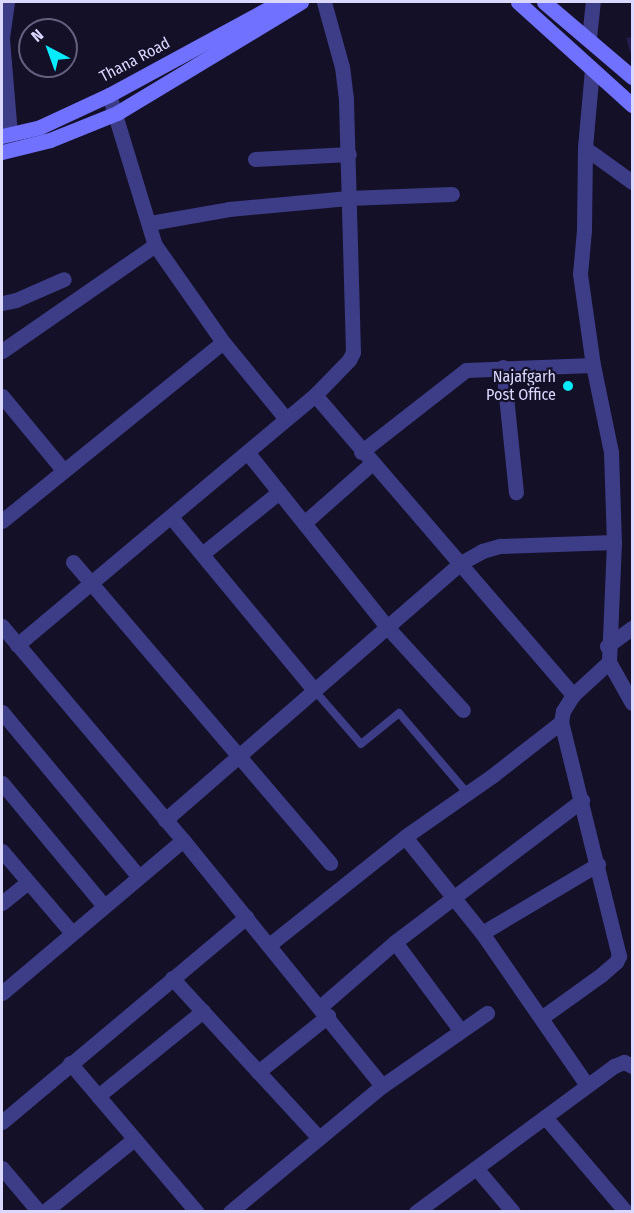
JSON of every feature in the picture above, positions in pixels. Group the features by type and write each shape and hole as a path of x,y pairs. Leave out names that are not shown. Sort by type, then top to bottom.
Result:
{"main road":[{"name":"Thana Road","path":"6,135 40,127 109,95 280,2"},
{"path":"2,152 50,140 117,113 301,2"},
{"path":"518,2 633,105"},
{"path":"544,2 633,77"}],"street":[{"path":"6,135 2,39 7,2"},
{"path":"17,645 315,395 349,360 353,352 348,198 349,154 342,67 324,2"},
{"path":"589,38 593,2"},
{"path":"592,69 585,148 584,230 579,274 593,365 611,452 614,542 608,654 632,702"},
{"path":"109,95 117,113 155,245 223,342 286,419"},
{"path":"585,148 633,182"},
{"path":"255,159 349,154"},
{"path":"150,223 228,209 348,198 452,194"},
{"path":"2,351 155,245"},
{"path":"2,303 16,300 64,279"},
{"path":"2,521 223,342"},
{"path":"304,523 366,458 456,375 466,370 503,367 593,365"},
{"path":"503,367 516,492"},
{"path":"315,395 366,458 573,695"},
{"path":"2,396 63,470"},
{"path":"248,452 388,628 463,710"},
{"path":"202,554 279,492"},
{"path":"171,517 315,691"},
{"path":"165,820 459,564 482,551 500,546 614,542"},
{"path":"73,562 330,863"},
{"path":"2,626 246,916 382,1086"},
{"path":"541,1018 601,975 616,962 619,956 561,722 563,711 573,695 633,628"},
{"path":"2,712 139,877"},
{"path":"269,945 405,837 561,722"},
{"path":"2,783 104,906"},
{"path":"258,1072 324,1012 394,942 582,800"},
{"path":"405,837 482,933 587,1085"},
{"path":"2,993 183,840"},
{"path":"2,851 72,933"},
{"path":"482,933 598,864"},
{"path":"2,903 28,882"},
{"path":"2,1122 246,916"},
{"path":"394,942 460,1030"},
{"path":"172,978 319,1138"},
{"path":"98,1096 203,1011"},
{"path":"230,1212 382,1086 487,1013"},
{"path":"416,1212 614,1066 624,1062 633,1066"},
{"path":"70,1063 197,1212"},
{"path":"545,1116 627,1212"},
{"path":"44,1212 134,1139"},
{"path":"476,1167 513,1212"},
{"path":"2,1168 39,1212"}],"lane":[{"path":"315,691 361,744 399,713 467,793"}],"building":[{"path":"632,37 632,58 626,38"}],"place":[{"name":"Najafgarh Post Office","path":"568,386"}]}
